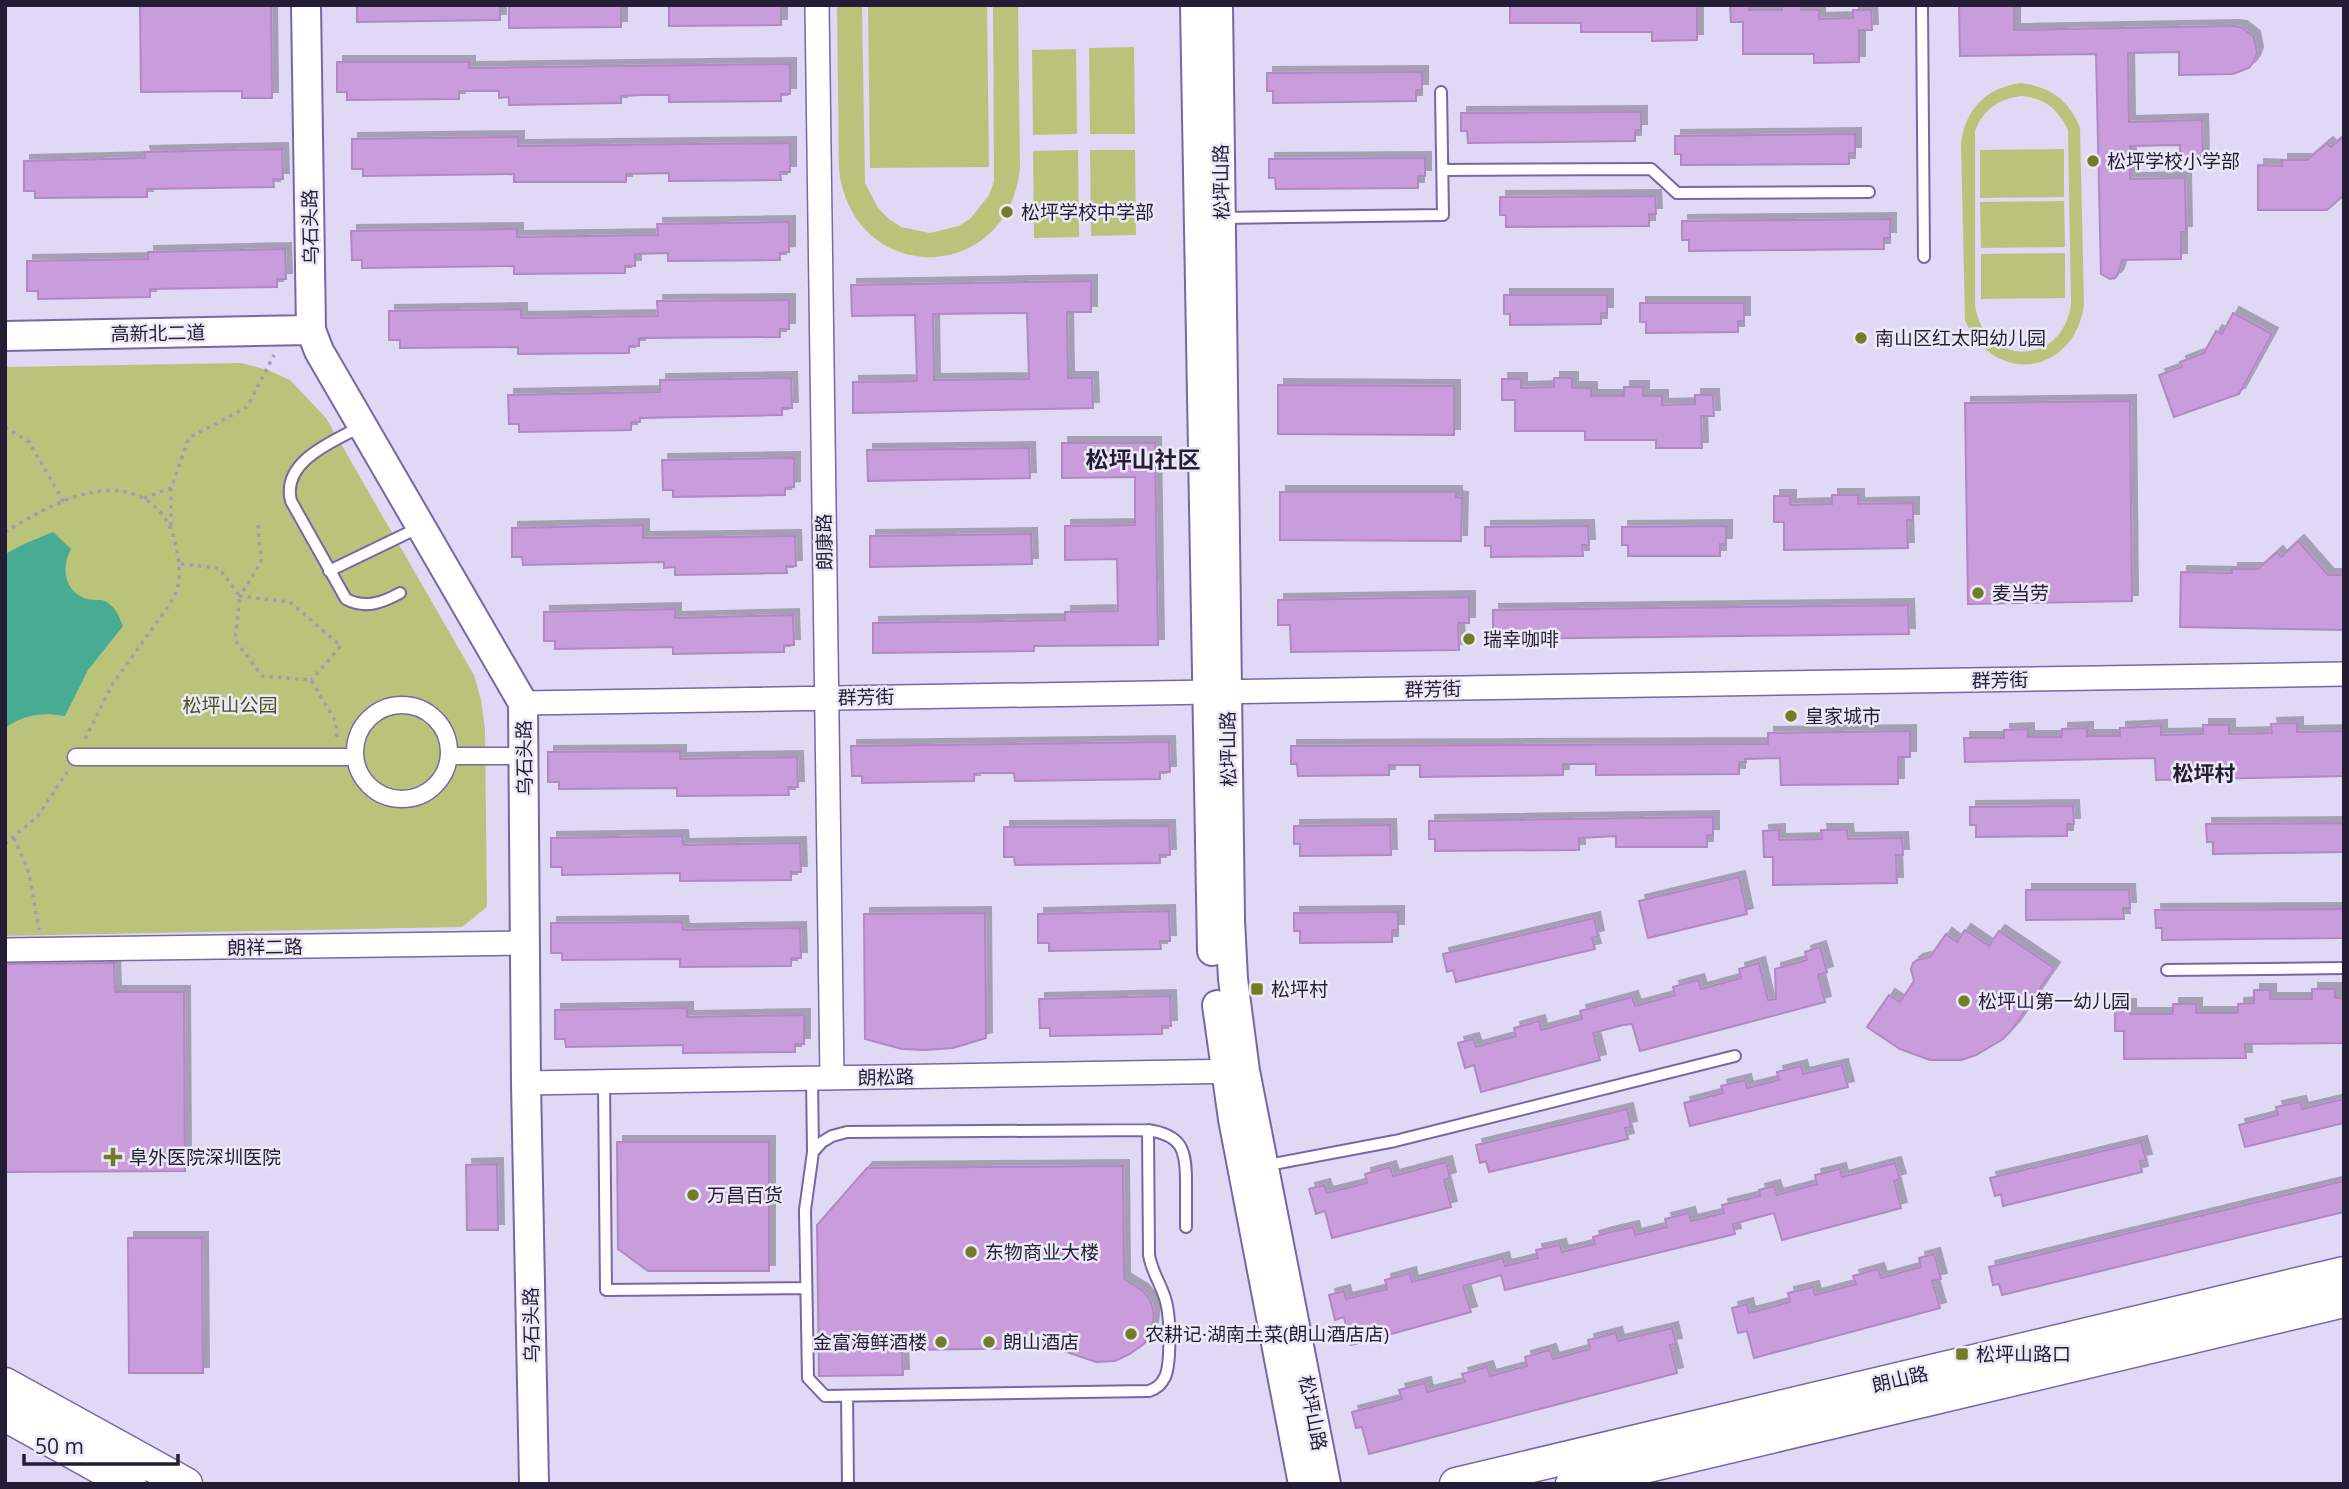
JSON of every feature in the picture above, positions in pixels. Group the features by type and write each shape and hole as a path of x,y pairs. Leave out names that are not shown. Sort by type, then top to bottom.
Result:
{"main road":[{"name":"朗山路","path":"1456,1484 2344,1273"},
{"name":"朗山路","path":"1573,1484 2344,1301"},
{"path":"5,1384 186,1484"},
{"path":"5,1415 130,1484"}],"street":[{"name":"乌石头路","path":"306,5 299,331 319,351 523,703 526,1083 534,1484"},
{"name":"朗康路","path":"817,5 826,698 822,1078"},
{"name":"松坪山路","path":"1195,5 1209,219 1217,692 1236,1071 1303,1484"},
{"name":"松坪山路","path":"1209,219 1218,5"},
{"name":"高新北二道","path":"5,336 299,331"},
{"name":"群芳街","path":"523,703 2344,674"},
{"path":"414,706 428,712 439,722 447,735 449,756 441,781 429,792 414,799 398,800 382,796 368,786 359,773 355,757 356,740 361,727 372,715 385,708 414,706"},
{"path":"449,756 524,756"},
{"path":"76,757 355,757"},
{"name":"朗祥二路","path":"5,950 525,943"},
{"name":"朗松路","path":"526,1083 1236,1071"},
{"name":"松坪山路","path":"1253,1168 1326,1484"}],"lane":[{"path":"1922,5 1924,257"},
{"path":"1209,219 1443,215 1441,92"},
{"path":"1443,170 1651,169 1677,194 1869,192"},
{"path":"362,426 311,454 290,478 288,491 346,599 357,605 372,605 400,593"},
{"path":"329,571 420,527"},
{"path":"2167,970 2344,968"},
{"path":"1253,1168 1395,1140 1735,1056"},
{"path":"822,1078 805,1210 808,1378 825,1396 1149,1391 1158,1387 1167,1371 1168,1307 1152,1270 1149,1255 1148,1130"},
{"path":"604,1082 606,1290 806,1288"},
{"path":"813,1152 821,1142 847,1132 1148,1130 1170,1136 1182,1148 1186,1163 1186,1227"},
{"path":"847,1396 848,1484"}],"path":[{"path":"171,530 171,488 189,438 247,407 299,331"},
{"path":"5,427 29,442 64,502"},
{"path":"144,498 171,488"},
{"path":"5,532 64,502 96,491 122,490 144,498 161,511 171,530 180,564 180,584 174,598 112,685 76,757 38,816 5,844"},
{"path":"257,525 261,562 240,596 235,640 262,676 311,680"},
{"path":"180,564 219,568 240,596 290,602 341,646 311,680"},
{"path":"311,680 336,722 337,757"},
{"path":"14,838 29,873 42,950"}],"green space":[{"path":"837,5 862,5 865,183 878,208 889,219 901,227 930,233 959,226 971,218 989,195 994,181 993,5 1018,5 1020,168 1009,207 989,235 961,251 930,257 899,252 872,236 850,208 839,170"},
{"path":"868,5 987,5 989,167 870,168"},
{"path":"1134,47 1135,134 1090,134 1089,48"},
{"path":"1076,49 1077,134 1033,135 1032,50"},
{"path":"2021,83 2032,85 2057,96 2070,109 2080,127 2084,305 2077,329 2065,347 2049,358 2031,364 2012,363 1994,355 1978,341 1965,320 1961,143 1973,110 1988,95","holes":["2021,96 2037,99 2050,106 2068,130 2071,304 2065,325 2054,340 2039,349 2023,352 2007,349 1993,340 1981,326 1975,305 1975,131 1993,106"]},
{"path":"2064,149 2064,197 1980,198 1980,150"},
{"path":"1078,150 1079,237 1034,238 1033,151"},
{"path":"1090,150 1135,150 1136,235 1091,236"},
{"path":"2064,201 2065,247 1981,248 1980,202"},
{"path":"2065,253 2065,298 1981,299 1981,254"},
{"name":"松坪山公园","path":"241,363 268,370 290,380 326,418 474,675 485,729 487,907 462,927 5,936 5,367"}],"shaded area":[{"path":"53,532 71,549 66,571 73,591 87,599 106,601 115,610 123,626 88,670 65,716 34,715 5,728 5,554"}],"building":[{"path":"140,5 271,5 272,98 242,98 242,91 141,92"},
{"path":"357,5 500,5 500,20 357,22"},
{"path":"509,5 621,5 621,27 509,28"},
{"path":"669,5 781,5 781,25 669,26"},
{"path":"1510,5 1697,5 1697,40 1652,41 1652,32 1581,32 1581,23 1510,23"},
{"path":"1730,5 1749,5 1749,10 1782,10 1782,5 1801,5 1801,10 1819,10 1819,19 1853,18 1853,10 1871,10 1872,30 1859,30 1859,62 1814,63 1814,54 1743,54 1743,22 1731,22"},
{"path":"1959,5 2014,5 2014,30 2233,26 2241,27 2254,37 2257,53 2254,61 2249,68 2233,74 2179,75 2179,52 2128,53 2129,122 2202,120 2203,156 2180,156 2180,145 2130,146 2130,179 2185,178 2186,232 2181,232 2181,259 2122,260 2115,278 2110,279 2101,274 2096,54 1960,56"},
{"path":"337,62 469,62 469,68 790,64 790,94 781,94 781,101 669,102 669,95 643,95 621,96 621,103 509,105 509,97 499,98 499,91 459,91 459,99 347,100 347,92 337,92"},
{"path":"1422,72 1422,90 1416,90 1416,101 1273,103 1273,91 1267,91 1267,73"},
{"path":"1641,112 1641,130 1635,130 1635,141 1468,143 1467,131 1461,131 1461,113"},
{"path":"1855,134 1855,153 1849,153 1849,164 1681,165 1681,154 1675,154 1675,136"},
{"path":"2344,136 2344,195 2327,210 2258,210 2258,165 2282,166 2282,160 2307,160 2327,143 2331,147"},
{"path":"518,137 518,146 790,143 790,172 780,172 781,180 669,181 669,173 626,174 626,182 514,182 514,174 363,176 363,169 352,169 352,139"},
{"path":"282,149 283,179 273,179 274,187 147,189 147,197 35,198 35,191 24,191 24,161 145,158 144,152"},
{"path":"1425,158 1425,176 1418,176 1418,188 1276,189 1275,178 1269,178 1269,159"},
{"path":"1655,196 1656,214 1649,214 1649,226 1506,227 1506,215 1500,215 1500,197"},
{"path":"1890,219 1890,238 1884,238 1884,249 1689,251 1689,240 1682,240 1682,221"},
{"path":"789,222 789,252 780,253 780,260 668,261 668,253 635,254 635,266 625,266 625,273 514,274 514,266 362,268 362,260 352,260 351,231 517,229 517,237 658,235 657,224"},
{"path":"285,249 286,279 277,279 277,287 150,289 150,297 38,299 38,291 27,291 27,261 148,259 148,252"},
{"path":"1091,281 1091,312 1067,312 1068,378 1092,378 1093,408 853,413 853,382 917,381 915,315 852,316 851,285","holes":["1027,313 1029,379 934,380 933,314"]},
{"path":"1504,295 1607,295 1607,313 1601,313 1601,324 1510,325 1510,314 1504,314"},
{"path":"789,300 789,329 780,329 780,337 639,338 639,346 629,346 629,353 518,354 518,347 400,348 400,340 389,340 389,311 521,309 521,318 658,316 657,301"},
{"path":"1640,303 1744,303 1744,321 1738,321 1738,332 1646,333 1646,322 1640,322"},
{"path":"2233,313 2272,334 2239,394 2174,417 2159,375 2182,367 2180,362 2204,353 2216,331 2222,334"},
{"path":"791,378 792,408 782,408 782,415 640,418 640,422 631,422 631,430 519,432 519,424 509,424 508,395 660,392 660,380"},
{"path":"1554,378 1572,378 1572,388 1591,388 1591,396 1624,396 1624,387 1643,387 1643,396 1662,396 1662,405 1695,404 1695,395 1713,395 1714,416 1701,416 1702,448 1656,448 1656,440 1585,440 1585,431 1515,431 1515,400 1502,400 1502,379 1521,379 1521,388 1554,387"},
{"path":"1278,385 1454,386 1454,435 1278,434"},
{"path":"2130,401 2132,601 1968,604 1965,403"},
{"path":"1062,443 1155,443 1158,645 1034,646 1034,651 873,653 873,623 1065,620 1065,612 1118,611 1117,559 1065,560 1065,526 1135,525 1135,477 1062,478"},
{"path":"1029,448 1030,478 868,481 867,450"},
{"path":"794,458 794,487 785,488 785,495 673,497 673,490 663,490 662,460"},
{"path":"1280,492 1456,492 1456,497 1462,498 1461,541 1280,540"},
{"path":"1832,495 1858,495 1858,504 1913,503 1913,520 1907,520 1908,548 1784,550 1784,522 1774,522 1774,496 1790,496 1790,505 1832,504"},
{"path":"643,525 643,538 795,536 796,566 786,566 787,573 675,575 675,567 664,568 664,562 523,565 522,557 512,557 512,528"},
{"path":"1588,526 1589,545 1582,545 1583,556 1491,557 1491,546 1485,546 1485,527"},
{"path":"1726,526 1726,544 1720,544 1720,556 1628,556 1628,545 1622,545 1622,527"},
{"path":"1031,534 1032,564 870,567 870,536"},
{"path":"2298,541 2328,575 2344,575 2344,630 2180,627 2181,572 2232,573 2232,569 2258,569 2277,552 2281,557"},
{"path":"1469,597 1469,623 1458,623 1459,650 1291,652 1290,625 1278,625 1278,600"},
{"path":"1908,605 1909,634 1493,639 1493,610"},
{"path":"675,609 675,618 793,615 794,645 784,645 784,652 673,654 673,647 555,649 555,641 544,641 544,612"},
{"path":"2297,723 2297,732 2344,731 2344,776 2156,780 2155,758 1965,762 1964,738 2004,738 2004,730 2028,729 2028,737 2062,737 2062,729 2087,728 2087,736 2120,736 2120,728 2161,726 2161,735 2203,734 2203,725 2229,725 2229,734 2272,733 2271,724"},
{"path":"1910,731 1910,757 1898,757 1898,784 1781,785 1780,758 1745,759 1746,762 1739,762 1739,774 1596,775 1596,764 1563,764 1563,775 1420,777 1420,765 1389,765 1389,775 1298,776 1297,764 1291,764 1291,746 1768,744 1768,733"},
{"path":"1169,742 1170,772 1160,772 1160,779 1015,781 1014,773 983,773 974,774 974,781 862,783 862,776 852,776 851,746"},
{"path":"680,751 680,759 797,757 798,787 788,787 789,795 677,796 677,788 559,789 559,782 548,782 548,752"},
{"path":"2073,806 2074,824 2067,824 2067,836 1976,837 1976,825 1970,825 1970,807"},
{"path":"1713,817 1713,835 1707,835 1707,847 1616,847 1616,836 1579,838 1579,850 1435,851 1435,839 1429,839 1429,821"},
{"path":"2344,823 2344,852 2213,854 2213,842 2207,842 2206,824"},
{"path":"1390,825 1391,855 1300,856 1300,844 1294,844 1294,826"},
{"path":"1169,826 1170,855 1160,855 1160,863 1015,865 1014,857 1004,857 1004,827"},
{"path":"1779,830 1779,840 1822,839 1821,830 1847,830 1848,839 1902,838 1903,855 1896,855 1897,883 1773,885 1773,857 1764,857 1763,831"},
{"path":"682,836 683,845 800,843 801,872 791,872 791,880 680,881 680,873 562,875 562,867 551,867 551,838"},
{"path":"1739,877 1747,914 1648,938 1639,901"},
{"path":"2026,890 2129,890 2130,908 2123,908 2124,919 2026,920"},
{"path":"2344,909 2344,938 2162,940 2162,928 2156,928 2155,910"},
{"path":"1169,911 1170,941 1160,941 1161,949 1049,951 1049,943 1038,943 1038,914"},
{"path":"1398,912 1398,930 1392,930 1392,942 1300,943 1300,931 1294,931 1294,913"},
{"path":"985,913 986,1038 953,1048 925,1050 902,1049 865,1039 864,914"},
{"path":"1594,918 1598,936 1592,938 1595,949 1456,982 1453,970 1447,972 1443,954"},
{"path":"682,922 683,930 800,928 801,958 791,958 791,966 680,967 680,959 562,960 562,953 551,953 551,923"},
{"path":"1965,930 1989,946 1999,931 2054,968 2003,1039 1976,1055 1961,1060 1930,1060 1900,1049 1867,1027 1889,995 1900,1002 1914,981 1911,969 1913,963 1930,957 1946,934 1957,942"},
{"path":"1820,947 1827,972 1818,975 1825,1002 1640,1051 1632,1024 1623,1025 1593,1033 1600,1060 1481,1092 1474,1065 1465,1068 1458,1043 1473,1039 1476,1047 1516,1036 1514,1028 1539,1021 1541,1030 1582,1019 1580,1011 1632,997 1635,1006 1675,995 1673,987 1698,980 1701,989 1741,978 1739,969 1759,963 1768,1000 1776,999 1775,969 1807,960 1805,952"},
{"path":"114,963 115,992 184,992 185,1171 5,1172 5,964"},
{"path":"2312,989 2335,989 2335,998 2344,998 2344,1043 2245,1044 2246,1058 2124,1059 2124,1031 2115,1031 2115,1005 2130,1005 2130,1014 2173,1014 2173,1004 2196,1004 2196,1013 2238,1013 2238,1004 2254,1003 2254,990 2270,990 2270,999 2312,999"},
{"path":"1170,996 1171,1026 1162,1026 1162,1034 1050,1036 1050,1028 1040,1028 1039,999"},
{"path":"687,1008 687,1017 804,1015 804,1044 795,1044 795,1052 683,1053 683,1045 566,1047 565,1039 555,1039 555,1010"},
{"path":"1842,1065 1848,1087 1690,1126 1684,1103 1723,1093 1721,1086 1745,1080 1747,1088 1779,1080 1777,1072 1801,1066 1803,1074"},
{"path":"2344,1099 2344,1123 2245,1147 2239,1125 2278,1115 2276,1107 2300,1102 2302,1109"},
{"path":"1627,1109 1631,1127 1625,1128 1628,1139 1489,1172 1486,1161 1480,1163 1476,1145"},
{"name":"万昌百货","path":"617,1142 769,1142 769,1271 648,1271 618,1249"},
{"path":"2141,1142 2146,1160 2140,1161 2142,1172 2003,1206 2001,1194 1995,1196 1990,1178"},
{"path":"1446,1162 1450,1178 1444,1180 1451,1207 1332,1238 1325,1211 1316,1214 1309,1189 1324,1185 1327,1193 1367,1183 1365,1174 1390,1167 1393,1176"},
{"path":"1895,1163 1900,1179 1894,1181 1901,1208 1782,1240 1774,1213 1733,1224 1735,1234 1505,1290 1501,1275 1463,1286 1471,1312 1351,1345 1344,1317 1335,1320 1329,1295 1344,1291 1346,1299 1387,1289 1385,1280 1410,1273 1412,1282 1503,1258 1505,1266 1538,1258 1536,1250 1560,1245 1562,1252 1595,1244 1593,1237 1607,1233 1633,1227 1635,1235 1667,1227 1665,1219 1689,1213 1691,1221 1724,1213 1722,1205 1760,1196 1759,1190 1774,1186 1777,1195 1817,1184 1815,1175 1840,1169 1842,1177"},
{"path":"497,1164 498,1230 467,1230 466,1165"},
{"name":"东物商业大楼","path":"1123,1166 1124,1279 1142,1290 1150,1300 1154,1313 1152,1328 1145,1343 1130,1354 1115,1361 1096,1362 1055,1348 902,1350 903,1375 819,1376 817,1225 867,1168"},
{"path":"2344,1181 2344,1212 2002,1295 1999,1284 1993,1285 1989,1267"},
{"path":"128,1238 202,1238 203,1373 129,1373"},
{"path":"1934,1254 1941,1279 1932,1281 1940,1308 1754,1358 1747,1331 1738,1333 1732,1308 1747,1304 1749,1313 1790,1302 1788,1293 1813,1287 1815,1295 1856,1284 1853,1276 1878,1269 1881,1278 1921,1267 1919,1258"},
{"path":"1672,1328 1676,1344 1670,1345 1677,1373 1369,1454 1362,1427 1356,1428 1352,1412 1402,1399 1399,1390 1425,1383 1427,1392 1465,1382 1462,1374 1487,1367 1490,1376 1527,1366 1525,1357 1550,1350 1553,1359 1590,1349 1588,1340 1616,1333 1618,1341"}],"place":[{"name":"松坪学校小学部","path":"2093,161"},
{"name":"松坪学校中学部","path":"1007,212"},
{"name":"南山区红太阳幼儿园","path":"1861,338"},
{"name":"麦当劳","path":"1978,593"},
{"name":"瑞幸咖啡","path":"1469,639"},
{"name":"皇家城市","path":"1791,716"},
{"name":"松坪村","path":"1257,989"},
{"name":"松坪山第一幼儿园","path":"1964,1001"},
{"name":"阜外医院深圳医院","path":"113,1157"},
{"name":"万昌百货","path":"693,1195"},
{"name":"东物商业大楼","path":"971,1252"},
{"name":"农耕记·湖南土菜(朗山酒店店)","path":"1131,1334"},
{"name":"金富海鲜酒楼","path":"941,1342"},
{"name":"朗山酒店","path":"989,1342"},
{"name":"松坪山路口","path":"1962,1354"}],"district":[{"name":"松坪山社区","path":"1143,460"},
{"name":"松坪村","path":"2204,774"}]}
